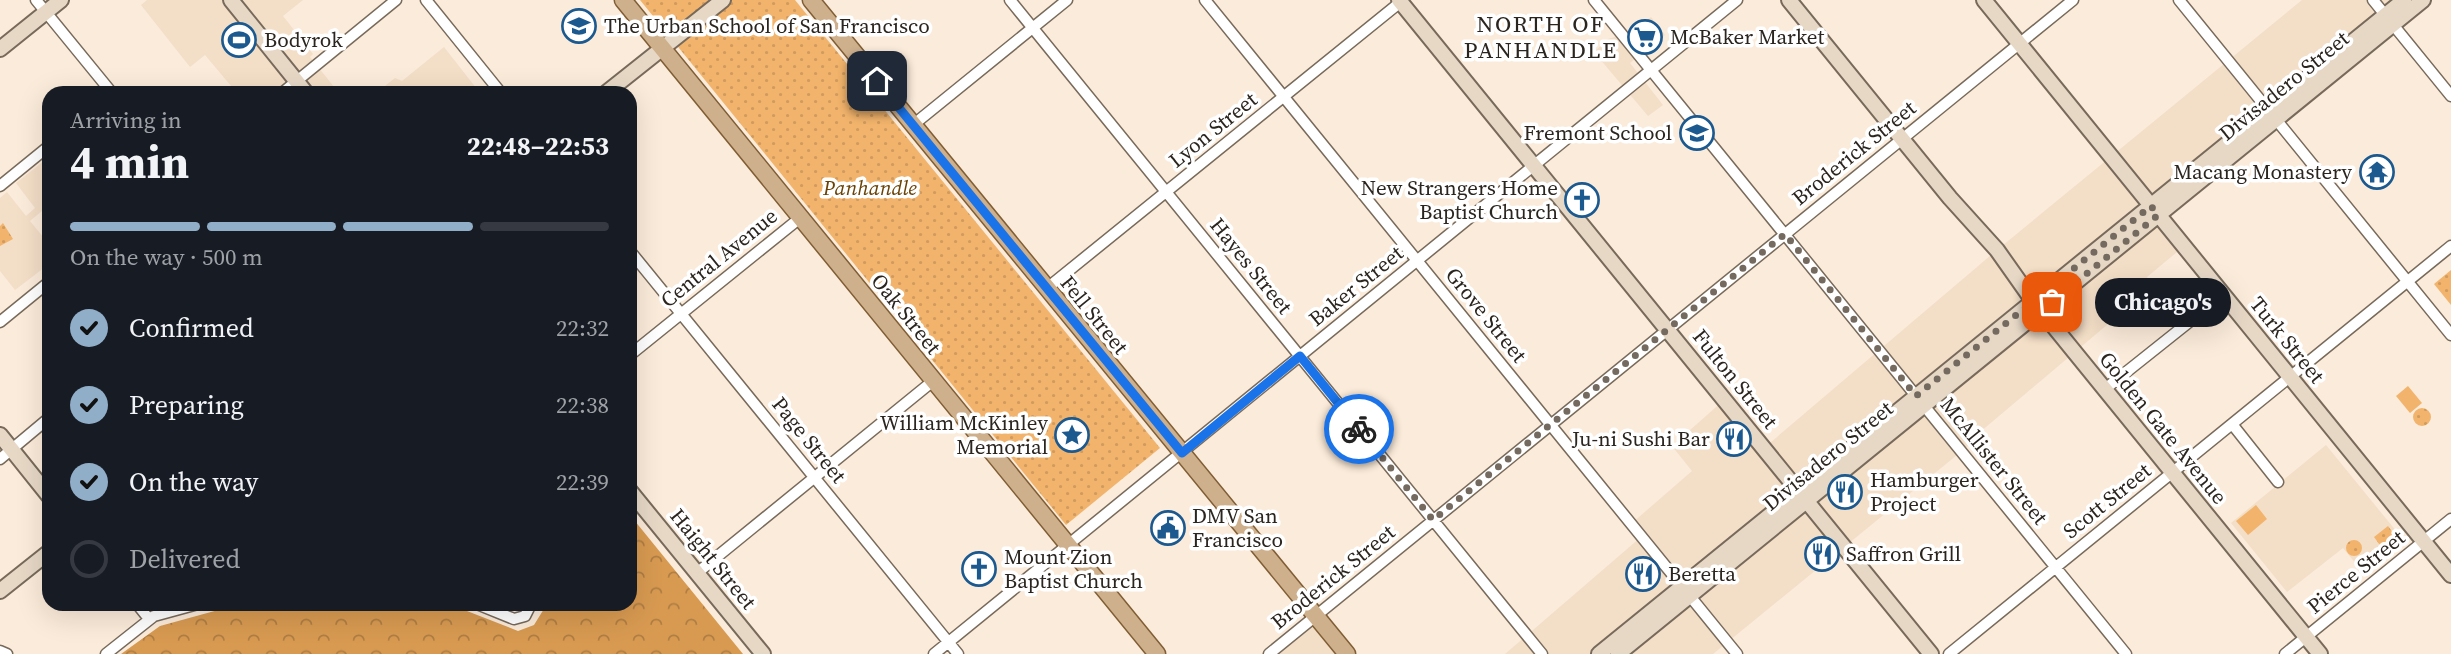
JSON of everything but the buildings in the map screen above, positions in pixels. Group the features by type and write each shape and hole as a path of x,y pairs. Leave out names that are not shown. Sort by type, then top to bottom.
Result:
{"main road":[{"path":"0,49 61,0"},
{"path":"231,0 300,86"},
{"name":"Oak Street","path":"623,0 1157,654"},
{"path":"615,86 723,0"},
{"name":"Fell Street","path":"811,0 1347,654"},
{"name":"Golden Gate Avenue","path":"1789,0 1997,250 2037,306 2320,654"},
{"name":"Turk Street","path":"1984,0 2451,575"},
{"name":"Divisadero Street","path":"2389,20 2404,0"},
{"name":"Divisadero Street","path":"1599,654 1686,591 2389,20 2423,0"},
{"name":"Fulton Street","path":"1401,1 1931,654"},
{"path":"0,435 6,454 42,489"},
{"name":"Haight Street","path":"637,500 763,654"},
{"path":"0,591 42,558"},
{"name":"Divisadero Street","path":"1618,654 1686,591"}],"street":[{"path":"36,0 106,86"},
{"path":"290,86 396,0"},
{"path":"426,0 495,86"},
{"name":"Hayes Street","path":"1010,0 1542,654"},
{"path":"913,125 1067,0"},
{"name":"Grove Street","path":"1205,0 1737,654"},
{"name":"McAllister Street","path":"1594,0 2126,654"},
{"name":"Baker Street","path":"934,654 1737,0"},
{"name":"Broderick Street","path":"1269,654 2073,0"},
{"path":"2179,0 2451,335"},
{"path":"2373,0 2451,96"},
{"name":"Lyon Street","path":"1046,289 1401,1"},
{"path":"0,186 42,152"},
{"name":"Central Avenue","path":"637,349 800,218"},
{"name":"Scott Street","path":"1949,654 2451,246"},
{"name":"Page Street","path":"637,260 958,654"},
{"path":"0,322 42,288"},
{"path":"2105,389 2223,295"},
{"path":"697,573 933,381"},
{"path":"6,454 42,424"},
{"path":"2232,424 2278,482"},
{"name":"Pierce Street","path":"2285,654 2451,519"},
{"path":"143,611 149,619"},
{"path":"106,654 149,619 175,611"},
{"path":"494,611 514,619 526,616 528,611"},
{"path":"0,651 7,654"}],"shaded area":[{"path":"147,0 303,0 283,16 313,54 310,57 333,86 231,86 205,55 190,67 141,5"},
{"path":"2302,0 2392,0 2141,207 2177,252 2147,277 2153,286 1967,443 1968,446 1713,654 1505,654 1641,537 1631,524 1692,471 1672,446 1724,400 1764,448 1997,250"},
{"path":"1651,17 1665,35 1630,63 1663,105 1648,116 1594,52 1608,39 1634,31"},
{"path":"444,47 475,86 385,86 395,78 402,81"},
{"path":"42,163 42,211 30,221 42,236 42,269 15,290 0,271 0,198 7,192 26,216 35,208 16,183"},
{"path":"2326,445 2401,537 2362,571 2343,548 2287,592 2231,523"},
{"path":"1316,616 1347,654 1269,654"}],"green space":[{"name":"Panhandle","path":"640,0 795,0 1160,448 1066,525"},
{"path":"3,223 13,239 0,246 0,226"},
{"path":"2451,270 2451,305 2434,284"},
{"path":"2408,386 2422,403 2410,413 2396,396"},
{"path":"2422,408 2428,411 2431,417 2428,423 2422,426 2416,423 2413,417 2416,411"},
{"path":"2256,505 2267,519 2248,535 2236,521"},
{"path":"637,524 743,654 121,654 160,626 215,611 467,611 518,631 534,625 543,611 637,611"},
{"path":"2388,526 2396,537 2382,548 2374,537"},
{"path":"2351,540 2357,540 2362,548 2360,554 2351,556 2346,551 2346,545"}],"way so far":[{"path":"1359,429 1433,520 1785,234 1916,396 2151,206 2158,215 2052,302"}],"place":[{"name":"The Urban School of San Francisco","path":"579,26"},
{"name":"McBaker Market","path":"1645,37"},
{"name":"Bodyrok","path":"239,40"},
{"name":"Fremont School","path":"1697,133"},
{"name":"Macang Monastery","path":"2377,172"},
{"name":"New Strangers Home Baptist Church","path":"1582,200"},
{"name":"Chicago's","path":"2052,302"},
{"name":"William McKinley Memorial","path":"1072,435"},
{"name":"Ju-ni Sushi Bar","path":"1734,439"},
{"name":"Hamburger Project","path":"1845,492"},
{"name":"DMV San Francisco","path":"1168,528"},
{"name":"Saffron Grill","path":"1822,554"},
{"name":"Mount Zion Baptist Church","path":"979,569"},
{"name":"Beretta","path":"1643,574"}],"district":[{"name":"NORTH OF PANHANDLE","path":"1541,37"}],"route":[{"path":"877,81 1182,453 1300,356 1359,429"}]}
